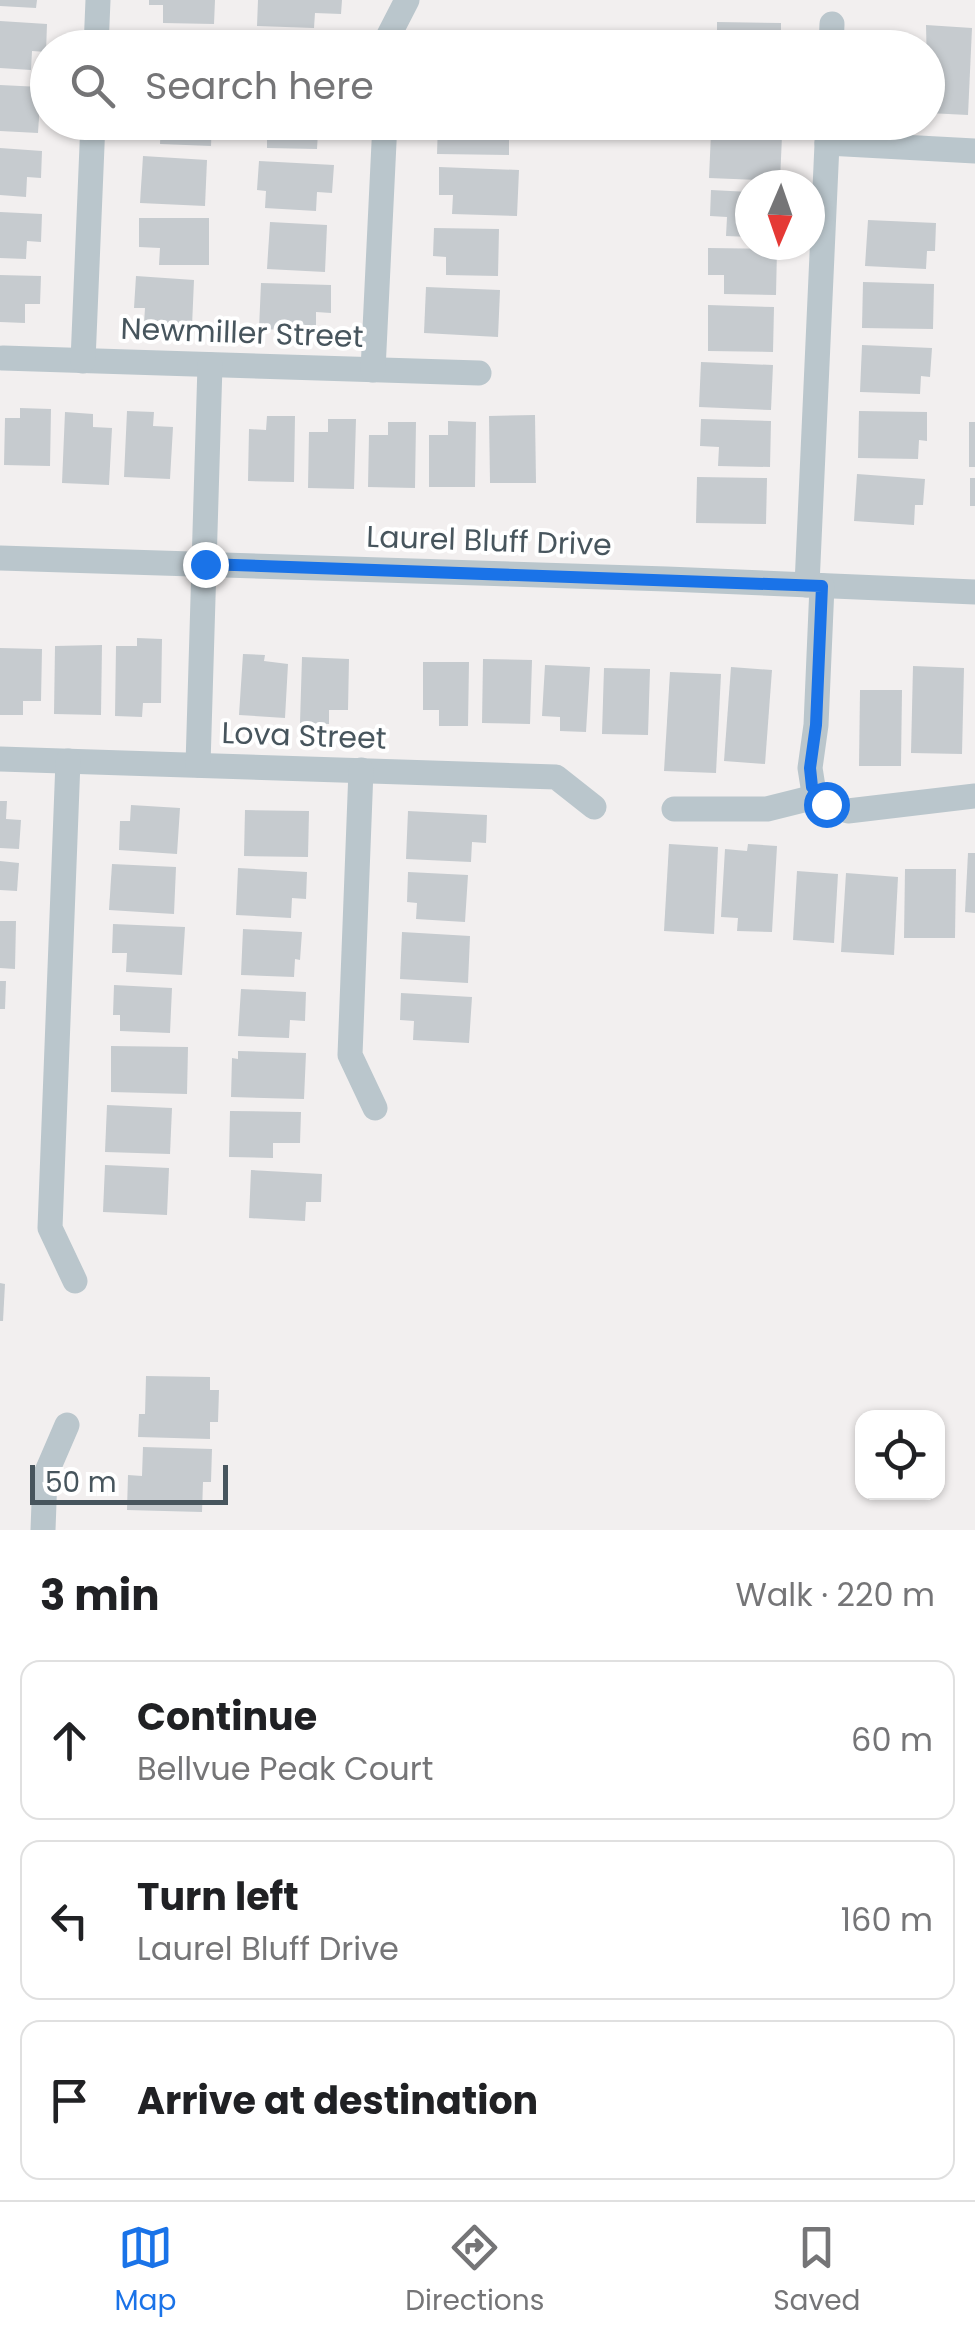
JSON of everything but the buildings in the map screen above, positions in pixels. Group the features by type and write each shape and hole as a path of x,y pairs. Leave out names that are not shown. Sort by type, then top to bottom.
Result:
{"street":[{"path":"97,30 98,0"},
{"path":"392,30 407,0"},
{"path":"83,361 92,140"},
{"path":"374,370 384,140"},
{"path":"827,140 812,787 835,808 863,812 975,796"},
{"path":"889,140 975,151"},
{"name":"Newmiller Street","path":"3,358 480,373"},
{"path":"198,765 210,365"},
{"name":"Laurel Bluff Drive","path":"0,558 975,592"},
{"name":"Lova Street","path":"0,758 556,777 594,807"},
{"path":"68,761 50,1228 75,1281"},
{"path":"361,770 350,1055 375,1108"},
{"path":"674,808 767,809 819,796"},
{"path":"43,1530 45,1476 67,1425"}],"route":[{"path":"205,564 822,586 810,778 812,787 826,804"}]}
